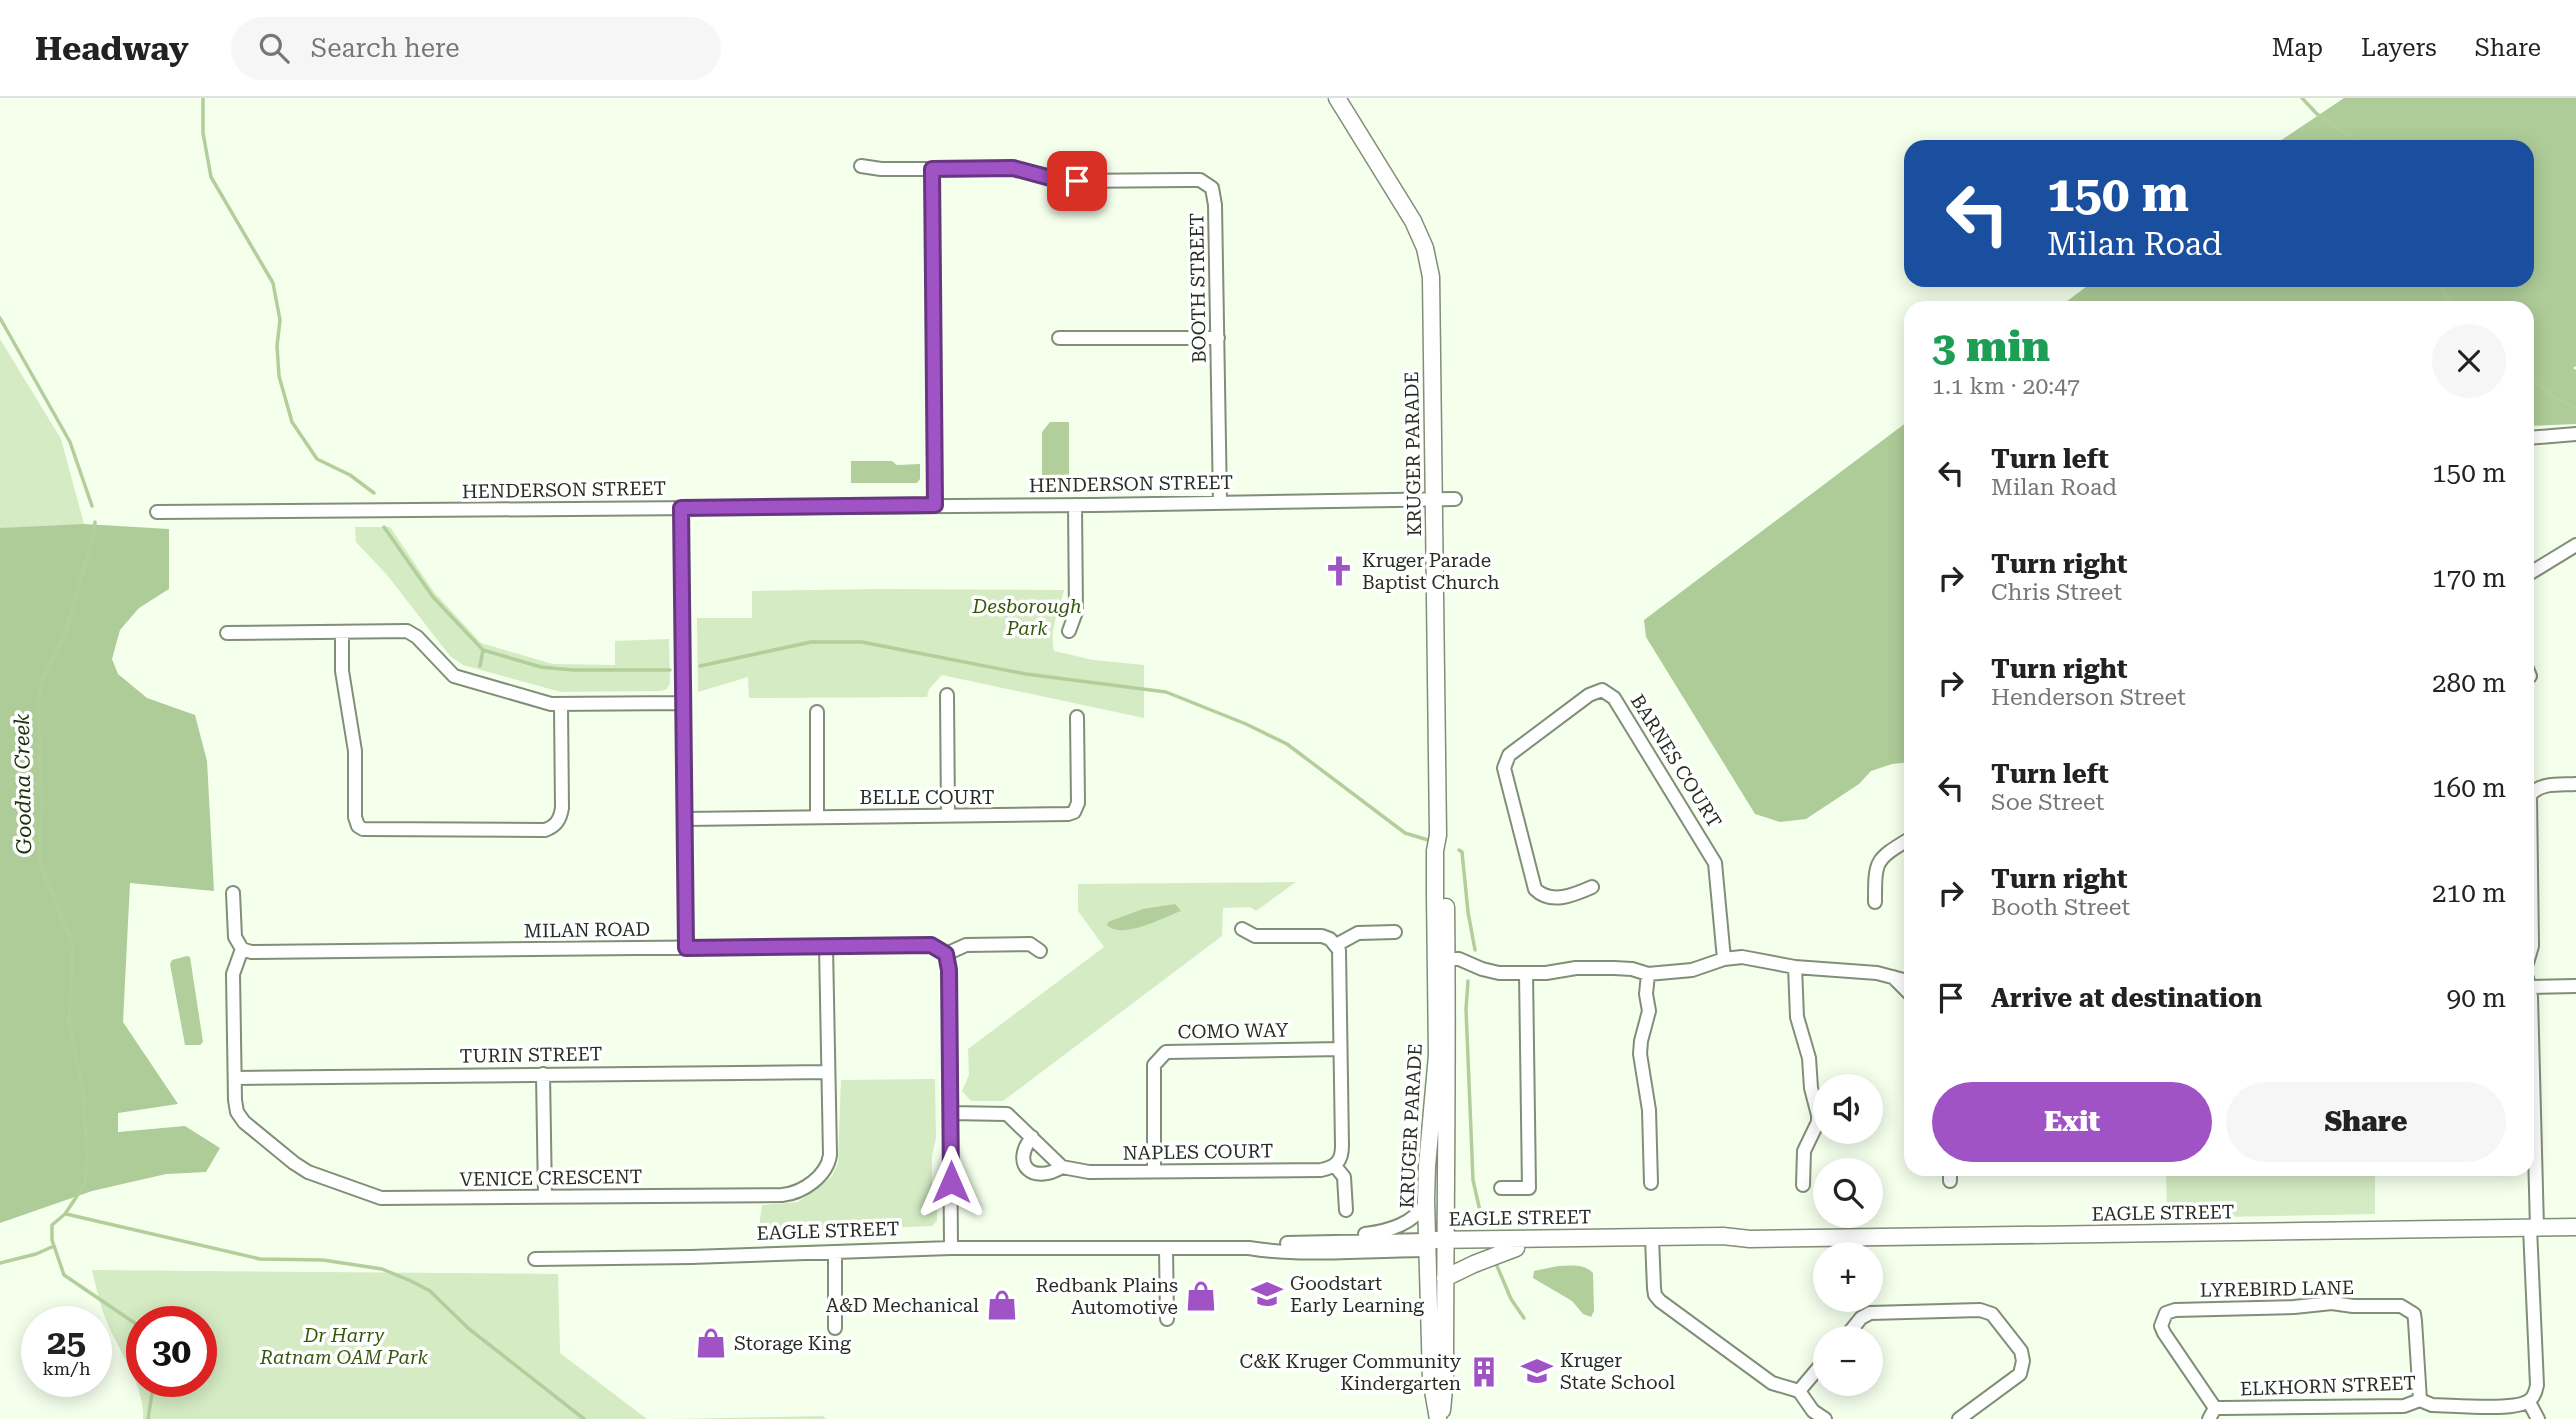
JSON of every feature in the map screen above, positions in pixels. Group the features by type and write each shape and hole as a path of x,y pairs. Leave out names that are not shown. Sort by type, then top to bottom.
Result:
{"street":[{"name":"KRUGER PARADE","path":"1337,98 1413,221 1428,258 1432,315 1438,835 1435,851 1441,965 1445,1245 1445,1379 1439,1419"},
{"path":"861,166 881,169 932,169 935,505"},
{"name":"BOOTH STREET","path":"932,169 1003,167 1068,181 1200,180 1212,188 1215,205 1220,503"},
{"path":"1059,338 1218,338"},
{"path":"2534,437 2576,434"},
{"name":"HENDERSON STREET","path":"157,512 1075,505 1455,499"},
{"path":"1069,631 1076,612 1075,505"},
{"path":"681,508 686,948"},
{"path":"2534,571 2576,545"},
{"path":"227,633 407,631 417,637 454,676 561,706 683,704"},
{"path":"342,632 342,671 355,751 356,822 363,829 551,828 560,817 562,808 561,706"},
{"name":"BARNES COURT","path":"1592,887 1576,894 1556,897 1545,896 1535,889 1504,768 1509,755 1589,695 1602,690 1615,698 1715,863 1724,960"},
{"path":"947,695 948,816"},
{"path":"817,712 817,817"},
{"name":"BELLE COURT","path":"684,819 1061,815 1074,812 1079,796 1077,716"},
{"path":"2534,791 2545,785 2576,784"},
{"path":"1875,902 1877,863 1884,854 1904,842"},
{"path":"233,893 233,928 242,949"},
{"path":"1242,929 1255,936 1322,936 1336,945 1340,959 1342,1154 1335,1166 1344,1177 1346,1210"},
{"path":"1336,945 1358,933 1395,932"},
{"path":"951,1248 949,970 946,954 966,945 1030,944 1040,951"},
{"name":"MILAN ROAD","path":"242,949 257,952 931,945 946,954"},
{"name":"VENICE CRESCENT","path":"242,949 233,974 235,1106 240,1117 308,1172 390,1199 782,1195 798,1192 820,1176 828,1164 826,946"},
{"path":"1441,965 1459,959 1478,968 1499,973 1614,968 1632,969 1648,974 1692,970 1742,957 1794,967 1860,971 1904,980"},
{"name":"KRUGER PARADE","path":"1439,1419 1431,1379 1426,1200 1441,965"},
{"path":"1794,967 1797,1017 1809,1058 1811,1088 1818,1115 1818,1122 1804,1151 1803,1185"},
{"path":"1501,1188 1529,1188 1526,973"},
{"path":"1648,974 1646,994 1649,1011 1640,1054 1649,1110 1651,1184"},
{"path":"1893,977 1904,988"},
{"path":"2534,982 2576,986"},
{"name":"COMO WAY","path":"1154,1171 1154,1065 1166,1052 1340,1049"},
{"name":"TURIN STREET","path":"235,1077 828,1072"},
{"path":"543,1074 545,1198"},
{"path":"950,1112 1007,1114 1062,1167"},
{"name":"NAPLES COURT","path":"1032,1137 1024,1154 1026,1168 1029,1172 1043,1175 1062,1167 1089,1172 1321,1170 1335,1166"},
{"path":"2532,1176 2537,1385 2529,1402 2538,1419"},
{"path":"1330,1241 1378,1233 1408,1222 1419,1214 1426,1200"},
{"name":"EAGLE STREET","path":"1445,1245 1516,1248 1750,1239 2576,1227"},
{"name":"EAGLE STREET","path":"1249,1248 1265,1244 1330,1241 1428,1245 1653,1242"},
{"path":"1653,1242 1654,1288 1660,1301 1772,1383 1800,1391 1813,1411 1825,1419"},
{"name":"EAGLE STREET","path":"535,1259 691,1258 951,1248 1249,1248 1265,1251 1307,1251 1428,1245"},
{"path":"1166,1248 1167,1319"},
{"path":"1445,1278 1516,1248"},
{"path":"835,1252 835,1328"},
{"name":"LYREBIRD LANE","path":"2212,1414 2164,1333 2161,1326 2166,1313 2175,1310 2294,1307 2322,1303 2401,1306 2414,1314 2420,1400"},
{"path":"1855,1326 1870,1313 1980,1310 1992,1314 2021,1351 2023,1361 2020,1374 1959,1419"},
{"path":"1800,1391 1813,1375"},
{"name":"ELKHORN STREET","path":"2212,1414 2403,1406 2420,1400 2432,1405 2515,1406 2529,1402"}],"green space":[{"path":"0,339 61,439 84,524 0,898"},
{"path":"355,527 390,527 434,592 481,643 553,664 615,665 615,641 669,639 670,683 667,689 561,692 463,665 450,656 387,575 356,542"},
{"name":"Desborough Park","path":"1064,590 1054,627 1054,651 1093,660 1144,665 1144,718 942,675 929,689 927,697 749,698 748,677 698,692 697,618 752,618 752,591"},
{"path":"1296,882 1256,911 1250,907 1223,908 1222,936 1003,1101 971,1101 962,1091 969,1075 968,1049 1104,947 1078,911 1078,884"},
{"path":"935,1079 936,1138 932,1156 932,1188 937,1200 937,1221 932,1226 834,1230 759,1227 762,1205 798,1202 832,1176 838,1163 841,1080"},
{"path":"2166,1176 2375,1176 2375,1214 2167,1218"},
{"name":"Dr Harry Ratnam OAM Park","path":"92,1270 558,1274 560,1353 647,1419 143,1419 141,1397 217,1397 217,1306 126,1306 126,1361 112,1333 112,1306 101,1306"},
{"path":"823,1416 826,1419 671,1419"}],"shaded area":[{"path":"2344,98 2576,98 2576,366 2573,368 2576,370 2576,424 2534,426 2534,301 2067,301 2086,287 2534,287 2534,140 2281,140"},
{"path":"1050,422 1069,422 1069,478 1042,478 1042,432"},
{"path":"1904,424 1904,763 1871,771 1859,784 1806,819 1780,822 1755,814 1646,637 1644,620"},
{"path":"851,461 920,464 920,479 917,483 851,483"},
{"path":"84,524 169,529 169,589 139,608 120,630 112,659 118,674 147,698 195,715 207,761 214,891 130,883 123,1022 178,1104 118,1113 118,1132 185,1126 220,1148 206,1172 166,1174 92,1191 0,1223 0,528"},
{"path":"1175,904 1181,911 1142,926 1122,930 1107,925 1108,922 1143,909"},
{"path":"190,957 203,1042 200,1045 185,1045 170,964 172,960"},
{"path":"1558,1266 1581,1266 1593,1273 1594,1311 1591,1317 1583,1314 1572,1301 1533,1278 1534,1271"}],"waterway":[{"path":"203,98 203,133 211,177 273,283 280,320 277,346 279,376 292,422 317,459 350,475 374,493"},
{"path":"2302,98 2317,114 2356,140"},
{"path":"2442,287 2449,301"},
{"name":"Goodna Creek","path":"0,318 70,442 92,506"},
{"path":"2534,381 2554,397 2576,408"},
{"name":"Goodna Creek","path":"95,522 66,631 42,679 38,702 42,804 39,860 73,945 69,1022 83,1092 87,1154 85,1184 65,1214 52,1225 52,1240 64,1275 126,1317"},
{"path":"384,527 433,597 483,650 541,667 573,670 670,670"},
{"path":"700,666 811,642 862,642 1026,674 1166,692 1246,724 1287,744 1405,833 1428,840"},
{"path":"480,666 483,650"},
{"path":"1459,850 1462,852 1475,950"},
{"path":"1468,981 1466,1009 1473,1180 1482,1220"},
{"path":"66,1214 260,1259 323,1260 382,1269 430,1291 468,1328 584,1419"},
{"path":"0,1263 36,1254 54,1246"},
{"path":"1497,1266 1511,1299 1524,1318"},
{"name":"Goodna Creek","path":"148,1419 151,1397"}],"place":[{"name":"Kruger Parade Baptist Church","path":"1339,571"},
{"name":"Goodstart Early Learning","path":"1267,1294"},
{"name":"Redbank Plains Automotive","path":"1201,1296"},
{"name":"A&D Mechanical","path":"1002,1305"},
{"name":"Storage King","path":"711,1343"},
{"name":"Kruger State School","path":"1537,1371"},
{"name":"C&K Kruger Community Kindergarten","path":"1484,1372"}],"route":[{"path":"951,1182 949,970 946,954 931,945 686,948 681,508 935,505 932,169 1003,167 1058,180 1077,181"}]}
